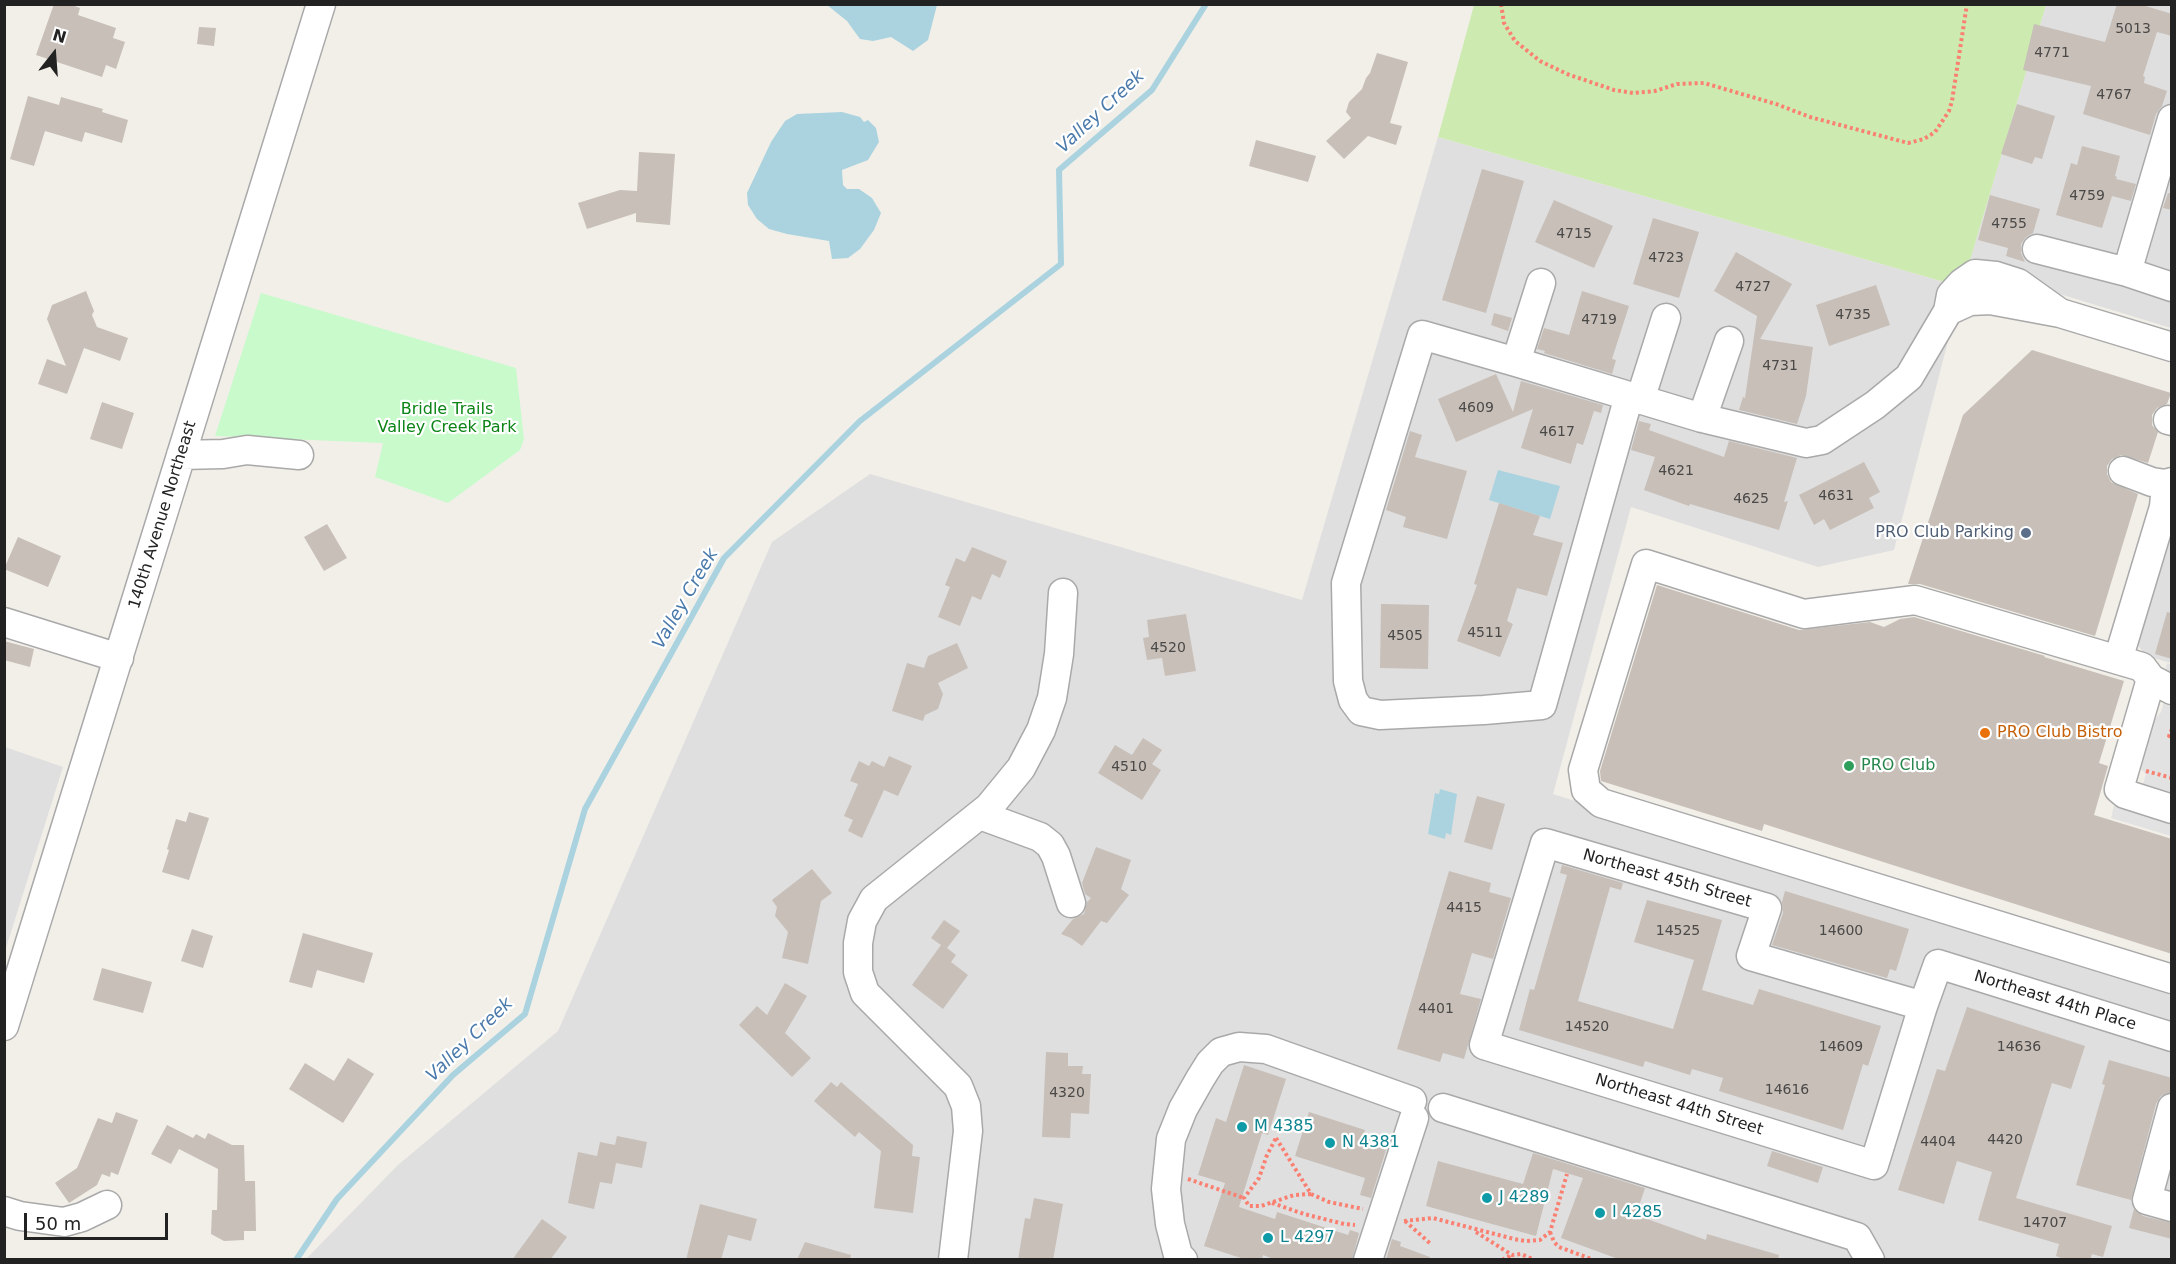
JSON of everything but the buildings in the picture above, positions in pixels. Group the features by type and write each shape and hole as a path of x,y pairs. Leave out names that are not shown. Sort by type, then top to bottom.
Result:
{"street":[{"name":"140th Avenue Northeast","path":"4,1026 321,4"},
{"path":"2127,273 2172,119"},
{"path":"2037,249 2172,287"},
{"path":"1666,318 1634,398 1542,705 1380,715 1361,711 1353,700 1348,681 1346,584 1422,334 1634,398 1702,418 1806,443 1822,440 1875,405 1909,377 1948,311 1951,295 1975,274 1996,276 2018,283 2060,313 2172,347"},
{"path":"1516,362 1541,283"},
{"path":"1702,418 1729,341"},
{"path":"181,455 223,454 247,450 299,455"},
{"path":"2118,660 2164,507 2169,483 2152,482 2123,471"},
{"path":"2172,809 2124,794 2119,789 2161,684 2142,667 1915,600 1804,614 1646,564 1582,770 1586,790 1601,803 2172,979"},
{"path":"953,1260 968,1131 966,1106 958,1086 865,993 858,972 858,943 862,921 874,899 989,807 1021,768 1041,730 1052,698 1059,654 1063,593"},
{"path":"4,622 119,658"},
{"path":"980,815 1040,837 1050,845 1056,856 1071,903"},
{"name":"Northeast 45th Street","path":"1484,1045 1545,843 1767,908 1751,956 1923,1006"},
{"name":"Northeast 44th Place","path":"1923,1006 1938,964 2172,1037"},
{"name":"Northeast 44th Street","path":"1484,1045 1874,1165 1923,1006"},
{"path":"1183,1260 1178,1255 1170,1224 1167,1180 1171,1139 1184,1109 1210,1063 1221,1052 1239,1047 1266,1049 1413,1110 1420,1123 1430,1124 1439,1119 1443,1108 1857,1236 1870,1260"},
{"path":"2159,1203 2172,1108"},
{"path":"1368,1260 1389,1220 1413,1110"},
{"path":"4,1211 20,1216 64,1222 82,1217 107,1205"}],"path":[{"path":"1501,4 1504,23 1515,41 1540,61 1567,74 1614,90 1633,93 1644,93 1677,84 1704,83 1776,104 1810,117 1908,143 1924,139 1935,132 1949,111 1967,4"},
{"path":"2172,729 2169,736 2172,737"},
{"path":"2143,770 2172,778"},
{"path":"1244,1198 1259,1178 1276,1138 1311,1194"},
{"path":"1272,1203 1344,1224 1433,1218 1526,1241 1540,1240 1550,1232 1567,1174"},
{"path":"1167,1180 1185,1179 1203,1183 1244,1198 1249,1206 1272,1203 1294,1195 1311,1194 1389,1220 1432,1245"},
{"path":"1470,1229 1512,1255"},
{"path":"1550,1232 1559,1247 1594,1260"},
{"path":"1502,1260 1521,1254 1535,1260"}],"shaded area":[{"path":"2046,5 2171,5 2171,328 1968,266"},
{"path":"1438,137 1962,287 1894,550 1818,567 1631,507 1553,794 2171,991 2171,1259 305,1260 398,1165 558,1031 772,542 870,474 1302,600"},
{"path":"2164,538 2171,540 2171,663 2146,656 2135,641"},
{"path":"2167,663 2171,665 2171,836 2111,818 2115,802 2142,787 2146,774 2140,768 2155,719 2161,712 2165,699 2164,676"},
{"path":"4,747 63,767 5,951"}],"green space":[{"path":"1474,5 2046,5 1962,287 1438,137"},
{"name":"Bridle Trails Valley Creek Park","path":"261,293 516,368 524,439 520,450 448,503 375,477 383,443 215,436"}],"water":[{"path":"827,5 937,5 928,40 913,51 891,37 873,41 860,39 847,21"},
{"path":"842,112 860,117 864,122 868,120 876,128 879,142 868,160 842,170 843,185 847,189 859,189 872,198 881,213 874,230 860,249 848,258 832,259 829,241 769,229 757,219 748,205 747,193 771,142 785,121 797,114"},
{"path":"1498,470 1560,486 1550,519 1489,500"},
{"path":"1440,789 1457,794 1451,835 1446,833 1445,839 1428,834 1435,793 1439,794"}],"waterway":[{"name":"Valley Creek","path":"296,1260 337,1199 453,1075 525,1014 585,809 724,558 860,421 1061,264 1059,170 1152,90 1206,4"}],"place":[{"name":"PRO Club Parking","path":"2026,533"},
{"name":"PRO Club Bistro","path":"1985,733"},
{"name":"PRO Club","path":"1849,766"},
{"name":"M 4385","path":"1242,1127"},
{"name":"N 4381","path":"1330,1143"},
{"name":"J 4289","path":"1487,1198"},
{"name":"I 4285","path":"1600,1213"},
{"name":"L 4297","path":"1268,1238"}]}
